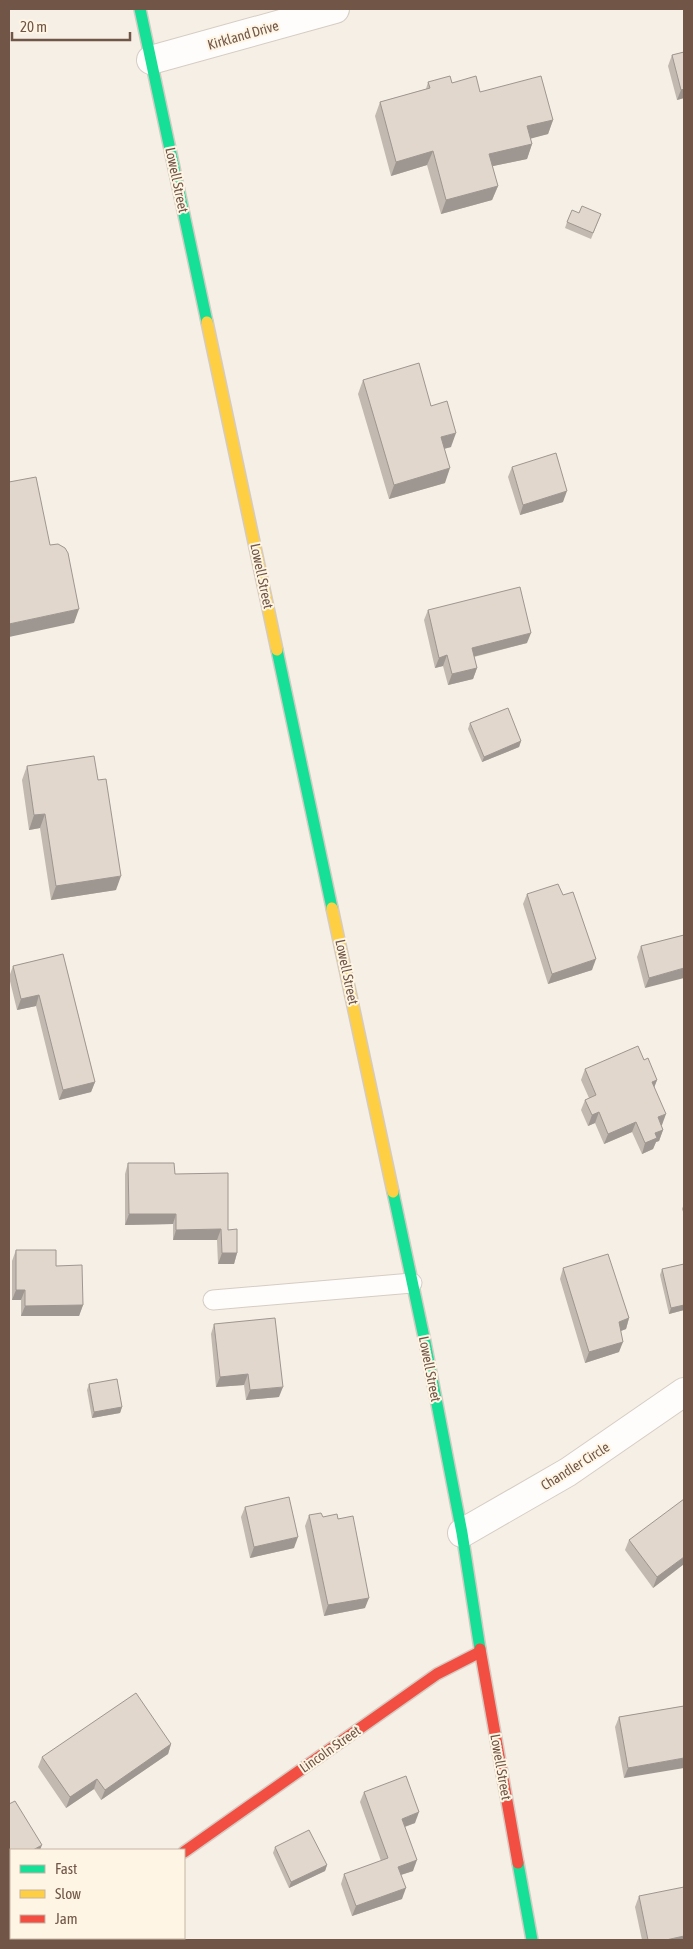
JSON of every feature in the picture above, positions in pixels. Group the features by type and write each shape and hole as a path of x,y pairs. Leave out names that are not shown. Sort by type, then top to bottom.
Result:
{"main road":[{"name":"Lowell Street","path":"140,9 412,1283 462,1533 480,1652 532,1940"},
{"name":"Lincoln Street","path":"185,1851 437,1674 480,1652"}],"street":[{"name":"Kirkland Drive","path":"151,60 335,9"},
{"name":"Chandler Circle","path":"462,1533 568,1472 684,1392"}],"lane":[{"path":"213,1300 412,1283"}],"building":[{"path":"684,52 684,89 681,90 672,55"},
{"path":"450,76 452,83 476,76 480,92 541,76 553,120 527,126 532,144 489,154 498,186 446,200 433,151 396,162 380,102 430,88 428,82"},
{"path":"582,206 601,214 593,233 567,222 572,210 579,213"},
{"path":"419,363 431,406 447,401 456,433 441,437 450,468 394,485 363,380"},
{"path":"556,453 567,491 523,505 512,467"},
{"path":"36,477 50,545 58,544 65,548 68,553 79,609 9,624 9,482"},
{"path":"520,587 531,633 472,648 477,668 452,674 447,655 439,658 428,610"},
{"path":"508,708 521,741 484,757 470,723"},
{"path":"94,756 98,780 106,779 121,876 56,886 45,814 34,815 27,766"},
{"path":"558,884 563,895 573,892 596,959 552,974 527,894"},
{"path":"684,935 684,968 649,978 641,946"},
{"path":"63,954 95,1082 63,1090 39,995 21,999 13,966"},
{"path":"638,1046 644,1060 648,1058 657,1080 652,1082 666,1114 658,1117 663,1130 655,1133 657,1138 645,1143 636,1122 608,1134 599,1112 592,1115 585,1100 596,1095 585,1069"},
{"path":"128,1163 174,1163 175,1174 228,1173 228,1230 237,1229 237,1253 222,1253 221,1229 176,1230 176,1214 129,1214"},
{"path":"16,1250 56,1250 56,1266 82,1265 83,1305 25,1306 25,1290 16,1290"},
{"path":"608,1254 629,1318 619,1322 623,1342 589,1352 563,1268"},
{"path":"684,1264 684,1305 671,1308 662,1269"},
{"path":"275,1318 283,1387 250,1390 248,1374 220,1377 214,1324"},
{"path":"117,1379 122,1407 94,1412 89,1384"},
{"path":"289,1497 298,1537 254,1547 245,1507"},
{"path":"684,1499 684,1557 657,1577 629,1540"},
{"path":"321,1513 323,1517 337,1514 338,1519 353,1516 369,1598 328,1605 309,1515"},
{"path":"136,1693 171,1744 105,1790 97,1779 70,1797 42,1757"},
{"path":"684,1706 684,1758 628,1768 619,1717"},
{"path":"406,1776 419,1812 402,1819 417,1860 398,1867 406,1888 356,1906 344,1874 388,1858 364,1792"},
{"path":"15,1801 42,1845 35,1849 10,1849 9,1865 9,1804"},
{"path":"309,1830 327,1865 291,1882 275,1847"},
{"path":"684,1887 684,1936 666,1940 648,1940 639,1896"}],"traffic: fast":[{"path":"140,9 207,322"},
{"path":"277,650 332,908"},
{"path":"393,1192 425,1342 462,1533 480,1649"},
{"path":"518,1863 532,1940"}],"traffic: slow":[{"path":"207,322 277,650"},
{"path":"332,908 393,1192"}],"traffic: jam":[{"path":"480,1649 518,1863"},
{"path":"185,1851 437,1674 480,1652"}]}
